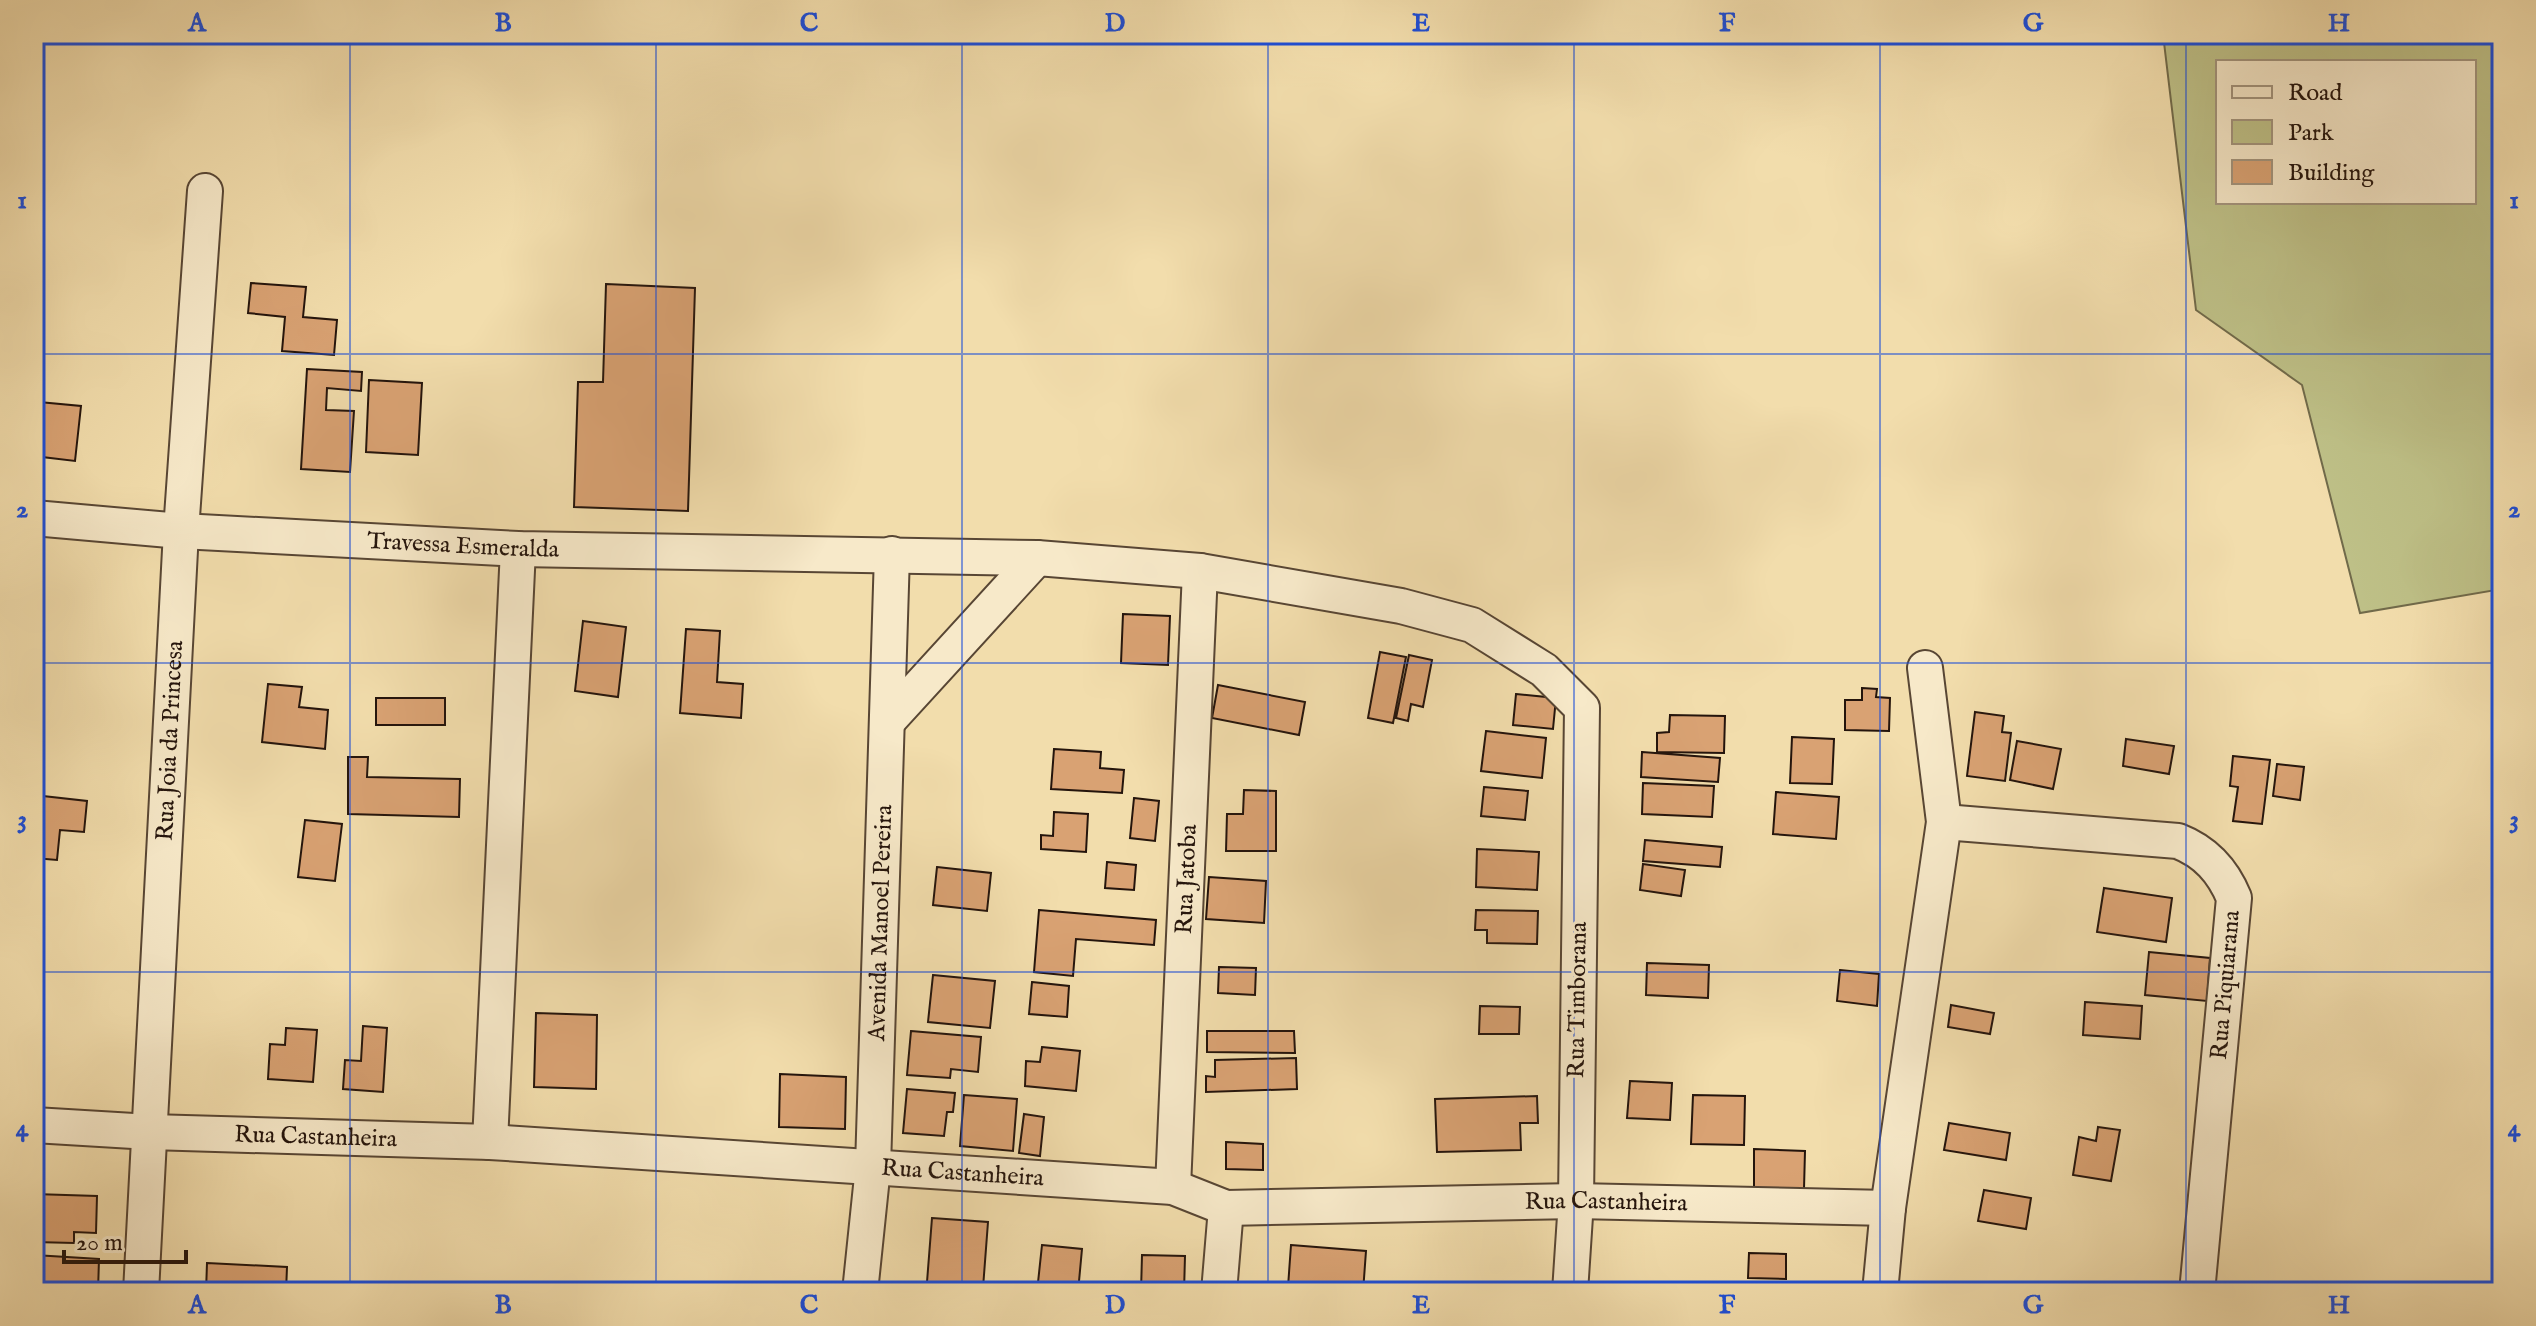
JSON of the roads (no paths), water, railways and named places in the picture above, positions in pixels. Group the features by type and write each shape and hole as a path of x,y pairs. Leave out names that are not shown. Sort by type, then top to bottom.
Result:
{"street":[{"name":"Rua Joia da Princesa","path":"141,1292 181,531 205,191"},
{"name":"Travessa Esmeralda","path":"34,518 181,531 518,549 1037,558 1200,571 1401,606 1472,625 1544,670 1582,708"},
{"path":"490,1142 518,549"},
{"name":"Avenida Manoel Pereira","path":"860,1292 873,1167 892,554"},
{"path":"887,722 1037,558"},
{"name":"Rua Jatoba","path":"1173,1187 1200,571"},
{"path":"1880,1292 1888,1208 1944,822 1925,668"},
{"name":"Rua Timborana","path":"1570,1292 1576,1201 1582,708"},
{"name":"Rua Piquiarana","path":"1944,822 2178,841 2194,847 2213,862 2227,880 2234,898 2197,1292"},
{"name":"Rua Castanheira","path":"34,1125 150,1132 490,1142 1173,1187 1226,1208 1576,1201 1888,1208"},
{"path":"1219,1292 1226,1208"}]}
